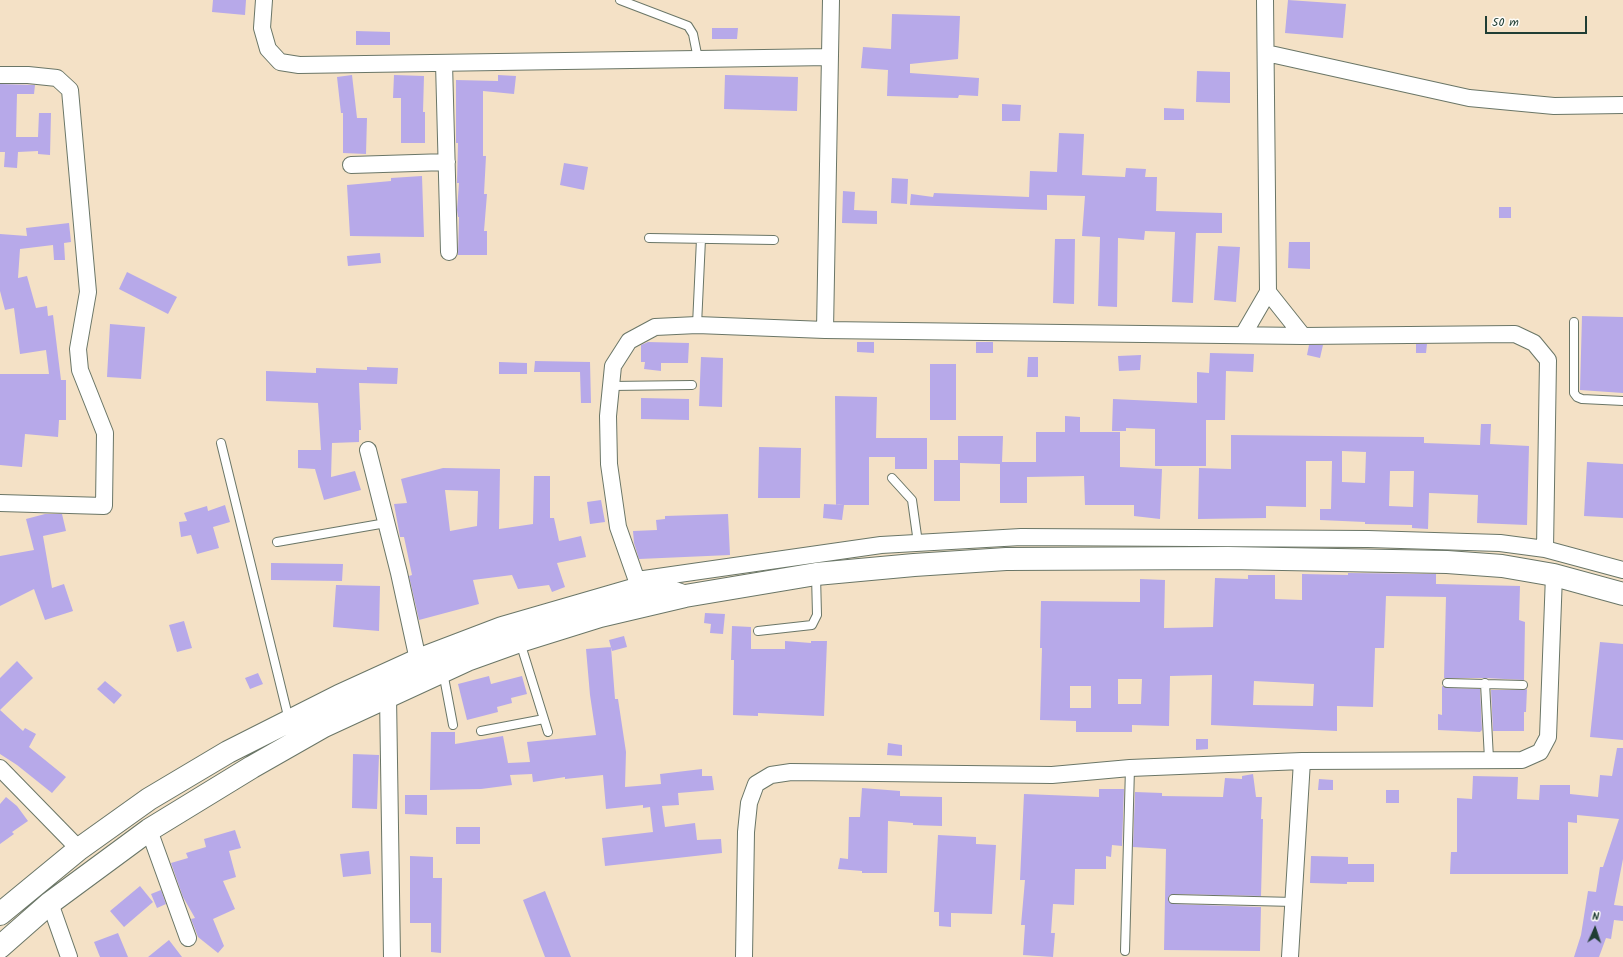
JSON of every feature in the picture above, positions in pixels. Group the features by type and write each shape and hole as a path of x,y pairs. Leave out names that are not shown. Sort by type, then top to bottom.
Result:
{"main road":[{"path":"0,914 79,849 149,800 228,752 289,721 339,696 418,660 502,628 641,591 685,596 816,574 914,565 1006,559 1228,558 1447,562 1502,566 1554,575 1623,594"},
{"path":"0,946 50,903 149,830 252,767 324,726 443,671 520,641 600,616 641,591"}],"street":[{"path":"264,0 262,28 268,49 280,62 299,65 830,57"},
{"path":"825,330 831,0"},
{"path":"1243,335 1268,292 1265,0"},
{"path":"1266,53 1469,98 1554,106 1623,105"},
{"path":"444,63 449,252"},
{"path":"0,75 28,75 57,78 70,90 88,292 78,349 80,370 105,433 104,506 0,503"},
{"path":"350,165 447,162"},
{"path":"1268,292 1303,336"},
{"path":"1545,549 1548,360 1534,343 1515,334 1303,336 825,330 697,325 655,327 629,341 613,366 608,416 609,464 618,527 641,591 844,550 918,543 1020,537 1368,539 1500,543 1545,549 1623,570"},
{"path":"368,450 418,660"},
{"path":"1368,539 1368,561"},
{"path":"744,957 746,832 748,803 756,784 771,775 791,772 1052,775 1130,768 1302,761 1522,760 1540,752 1548,737 1554,575"},
{"path":"388,696 392,957"},
{"path":"1290,957 1302,761"},
{"path":"0,768 79,849"},
{"path":"149,830 188,938"},
{"path":"50,903 69,957"}],"lane":[{"path":"620,0 688,26 693,34 698,59"},
{"path":"649,238 774,240"},
{"path":"697,325 701,239"},
{"path":"1574,322 1574,393 1576,397 1582,399 1623,401"},
{"path":"611,386 692,385"},
{"path":"221,443 289,721"},
{"path":"892,478 912,500 918,543"},
{"path":"277,542 386,523"},
{"path":"758,631 812,625 817,615 816,574"},
{"path":"520,641 548,732"},
{"path":"443,671 453,725"},
{"path":"1447,683 1523,685"},
{"path":"1485,683 1489,759"},
{"path":"481,731 544,719"},
{"path":"1125,950 1130,768"},
{"path":"1173,899 1294,902"}],"building":[{"path":"213,0 246,0 245,15 212,12"},
{"path":"1288,0 1346,4 1343,38 1285,33"},
{"path":"892,14 960,16 958,59 910,64 910,73 979,78 978,96 959,95 958,98 887,96 888,70 861,68 863,47 891,49"},
{"path":"712,28 738,28 737,39 712,39"},
{"path":"356,31 390,32 390,45 356,45"},
{"path":"1197,71 1230,72 1230,103 1196,102"},
{"path":"352,75 357,118 367,118 366,154 343,153 343,113 341,113 337,77"},
{"path":"394,75 424,76 423,112 425,112 425,143 401,143 401,98 393,98"},
{"path":"498,75 516,76 514,94 483,91 483,156 486,156 484,194 487,194 484,231 487,231 487,255 458,255 459,217 457,210 459,183 457,183 458,143 456,143 456,80 498,81"},
{"path":"725,75 798,77 797,111 724,109"},
{"path":"0,84 35,85 34,94 17,94 16,137 38,137 39,113 51,113 50,155 38,154 38,151 18,152 17,168 4,167 5,152 0,152"},
{"path":"1002,104 1021,105 1020,121 1002,121"},
{"path":"1164,108 1184,109 1184,120 1164,120"},
{"path":"1059,133 1084,134 1082,175 1125,177 1126,168 1146,169 1145,177 1157,177 1156,211 1222,213 1222,233 1196,233 1193,303 1172,302 1175,232 1145,231 1144,240 1118,238 1117,307 1098,306 1100,237 1082,236 1085,196 1047,195 1047,210 910,205 911,194 933,197 934,193 1029,197 1030,171 1057,172"},
{"path":"564,163 588,167 584,190 560,185"},
{"path":"422,176 424,237 350,236 347,185 391,181 391,178"},
{"path":"892,178 908,179 907,204 891,203"},
{"path":"843,191 855,192 854,210 877,211 877,224 842,223"},
{"path":"1499,207 1511,207 1511,218 1499,218"},
{"path":"69,223 71,242 64,243 65,260 54,260 53,245 20,249 18,278 27,276 36,308 47,306 48,316 53,315 61,380 66,380 66,420 59,420 58,437 25,434 22,467 0,465 0,374 49,374 46,350 20,354 14,308 5,310 0,291 0,234 27,236 26,228"},
{"path":"1055,239 1075,239 1074,304 1053,303"},
{"path":"1289,242 1310,242 1310,269 1288,268"},
{"path":"1218,246 1240,247 1236,302 1214,300"},
{"path":"380,253 381,263 348,266 347,256"},
{"path":"127,272 177,297 168,314 119,289"},
{"path":"1582,316 1623,317 1623,393 1580,390"},
{"path":"110,324 145,327 141,379 107,377"},
{"path":"648,342 689,343 688,363 661,363 661,371 644,369 645,362 641,362 641,345"},
{"path":"857,342 874,342 874,353 857,352"},
{"path":"976,342 993,342 993,353 976,353"},
{"path":"1416,344 1427,344 1426,353 1416,353"},
{"path":"1309,345 1323,345 1320,358 1307,355"},
{"path":"1210,353 1254,354 1253,372 1226,371 1225,420 1206,420 1206,466 1155,466 1155,429 1126,428 1126,431 1112,431 1113,399 1197,403 1197,372 1209,373"},
{"path":"1141,355 1140,370 1119,371 1118,356"},
{"path":"701,357 723,358 722,407 699,406"},
{"path":"1028,357 1038,357 1038,377 1027,377"},
{"path":"535,361 590,362 591,403 581,403 580,372 534,372"},
{"path":"499,362 527,363 527,374 499,374"},
{"path":"930,364 956,364 956,420 930,420"},
{"path":"367,367 398,368 397,384 359,383 361,430 359,430 359,442 332,443 331,477 355,471 361,490 324,500 315,469 298,468 298,450 321,450 318,403 266,401 266,371 316,373 316,368 367,370"},
{"path":"835,396 877,397 876,438 927,438 927,469 895,469 895,457 869,457 869,505 836,505"},
{"path":"641,398 689,399 689,420 641,419"},
{"path":"1065,416 1080,417 1080,432 1120,432 1120,467 1162,469 1160,519 1134,516 1134,505 1085,505 1084,476 1027,477 1027,503 1000,503 1000,464 960,463 960,501 934,501 934,460 958,460 958,436 1003,436 1002,462 1036,462 1036,432 1065,432"},
{"path":"1481,424 1491,424 1490,444 1529,446 1527,525 1477,523 1478,495 1429,493 1428,529 1412,528 1412,525 1365,524 1365,522 1320,520 1320,509 1331,509 1332,461 1306,461 1306,507 1266,506 1266,518 1198,519 1199,468 1231,469 1231,435 1424,437 1424,443 1480,445","holes":["1342,451 1366,452 1365,483 1342,482","1390,471 1414,471 1413,507 1389,506"]},
{"path":"759,447 801,448 800,498 758,498"},
{"path":"1587,462 1623,464 1623,518 1584,516"},
{"path":"443,468 500,469 499,529 533,524 534,476 550,476 550,518 554,518 559,541 581,536 586,557 557,563 565,587 552,592 549,585 518,589 512,575 473,580 479,604 419,620 409,576 412,575 404,537 400,537 394,504 407,503 401,479","holes":["445,490 478,491 477,526 450,531"]},
{"path":"601,500 605,522 590,524 587,502"},
{"path":"824,504 844,505 842,520 823,518"},
{"path":"225,505 230,522 213,527 219,548 197,554 191,535 181,537 179,522 187,521 184,513 207,506 208,511"},
{"path":"45,514 62,514 66,531 43,536 52,588 64,584 73,611 45,620 34,589 0,606 0,556 34,550 26,519"},
{"path":"728,514 730,555 639,559 634,543 633,531 657,530 656,520 665,519 665,516"},
{"path":"271,563 343,564 342,581 271,580"},
{"path":"1348,573 1436,574 1436,584 1520,586 1519,620 1525,622 1524,680 1444,678 1446,597 1386,596 1384,648 1375,648 1373,707 1337,706 1337,731 1211,725 1212,675 1170,676 1169,726 1132,725 1132,732 1076,732 1076,721 1040,720 1042,648 1040,648 1041,601 1140,602 1140,579 1165,580 1164,628 1213,627 1215,578 1248,579 1248,575 1275,575 1275,599 1302,600 1302,574 1348,575","holes":["1118,679 1142,679 1141,704 1118,704","1254,681 1314,684 1313,706 1253,705","1070,686 1091,686 1091,708 1070,708"]},
{"path":"336,585 380,586 379,631 333,627"},
{"path":"705,613 725,614 723,634 710,633 711,624 704,623"},
{"path":"184,621 192,648 177,652 169,625"},
{"path":"732,626 751,627 751,649 785,649 785,641 811,643 811,641 827,641 824,716 758,713 758,716 733,715 734,660 731,660"},
{"path":"624,636 627,647 612,651 609,640"},
{"path":"1600,642 1623,644 1623,740 1590,737"},
{"path":"611,647 615,699 618,699 626,752 625,787 661,784 660,774 702,769 702,776 712,776 714,790 678,793 679,805 662,806 665,827 695,823 697,840 721,839 722,853 605,866 602,838 653,832 650,807 643,808 643,805 606,809 603,775 565,779 565,777 533,782 532,774 510,775 512,785 481,789 430,790 431,732 455,732 455,744 503,736 508,763 530,762 527,742 596,735 590,695 586,649"},
{"path":"17,661 33,678 0,710 0,678"},
{"path":"258,673 263,684 250,689 245,678"},
{"path":"489,676 491,684 522,676 527,694 511,698 512,703 497,707 498,712 467,720 458,684"},
{"path":"105,681 122,695 114,704 97,689"},
{"path":"1442,686 1447,688 1480,689 1482,730 1480,732 1438,730 1438,714 1442,715"},
{"path":"1527,689 1526,712 1524,712 1524,731 1493,731 1491,690"},
{"path":"0,710 23,731 25,728 36,734 29,747 66,777 52,793 17,765 0,754"},
{"path":"1196,739 1208,739 1208,749 1196,750"},
{"path":"888,743 902,745 902,756 887,755"},
{"path":"1617,748 1623,748 1623,859 1614,905 1623,906 1623,921 1614,920 1611,939 1606,938 1599,957 1574,957 1581,935 1588,891 1596,892 1600,867 1603,867 1619,819 1577,815 1577,823 1568,822 1568,874 1450,874 1451,852 1457,852 1457,798 1472,799 1473,776 1518,777 1517,799 1539,800 1540,785 1570,785 1570,794 1598,797 1600,775 1612,776"},
{"path":"353,754 379,755 377,809 352,808"},
{"path":"1253,774 1256,797 1262,797 1261,819 1263,819 1261,896 1173,894 1169,896 1168,899 1173,904 1261,907 1260,951 1164,950 1166,849 1133,847 1135,792 1162,793 1162,796 1223,797 1225,778 1242,779 1242,776"},
{"path":"1319,779 1333,780 1333,790 1318,790"},
{"path":"862,788 900,791 900,796 942,797 942,826 913,825 913,823 888,821 887,873 862,873 862,871 838,869 840,858 848,859 849,817 860,817"},
{"path":"1099,789 1124,789 1122,846 1112,845 1111,857 1106,856 1106,869 1075,869 1074,905 1053,904 1051,933 1055,933 1053,957 1023,955 1025,925 1021,925 1025,880 1020,880 1024,794 1099,797"},
{"path":"1386,790 1399,790 1399,803 1386,803"},
{"path":"405,795 427,795 427,815 405,814"},
{"path":"6,797 17,806 28,821 12,832 14,834 0,844 0,804"},
{"path":"456,827 480,827 480,844 456,844"},
{"path":"235,830 241,848 229,851 236,877 223,881 235,909 213,919 224,946 218,953 198,937 191,919 195,918 183,897 171,863 188,858 186,853 206,847 204,839"},
{"path":"938,835 976,837 976,844 996,845 992,914 951,913 951,927 939,926 939,912 934,912"},
{"path":"369,851 371,874 343,877 340,854"},
{"path":"410,856 433,857 433,878 442,878 441,953 431,952 431,923 410,923"},
{"path":"1311,856 1348,857 1348,864 1374,864 1374,882 1347,882 1347,884 1310,883"},
{"path":"140,886 153,902 124,927 110,911"},
{"path":"161,890 166,904 157,908 151,894"},
{"path":"545,891 571,957 545,957 523,900"},
{"path":"118,933 128,957 100,957 94,942"},
{"path":"169,940 182,957 148,957"}]}
